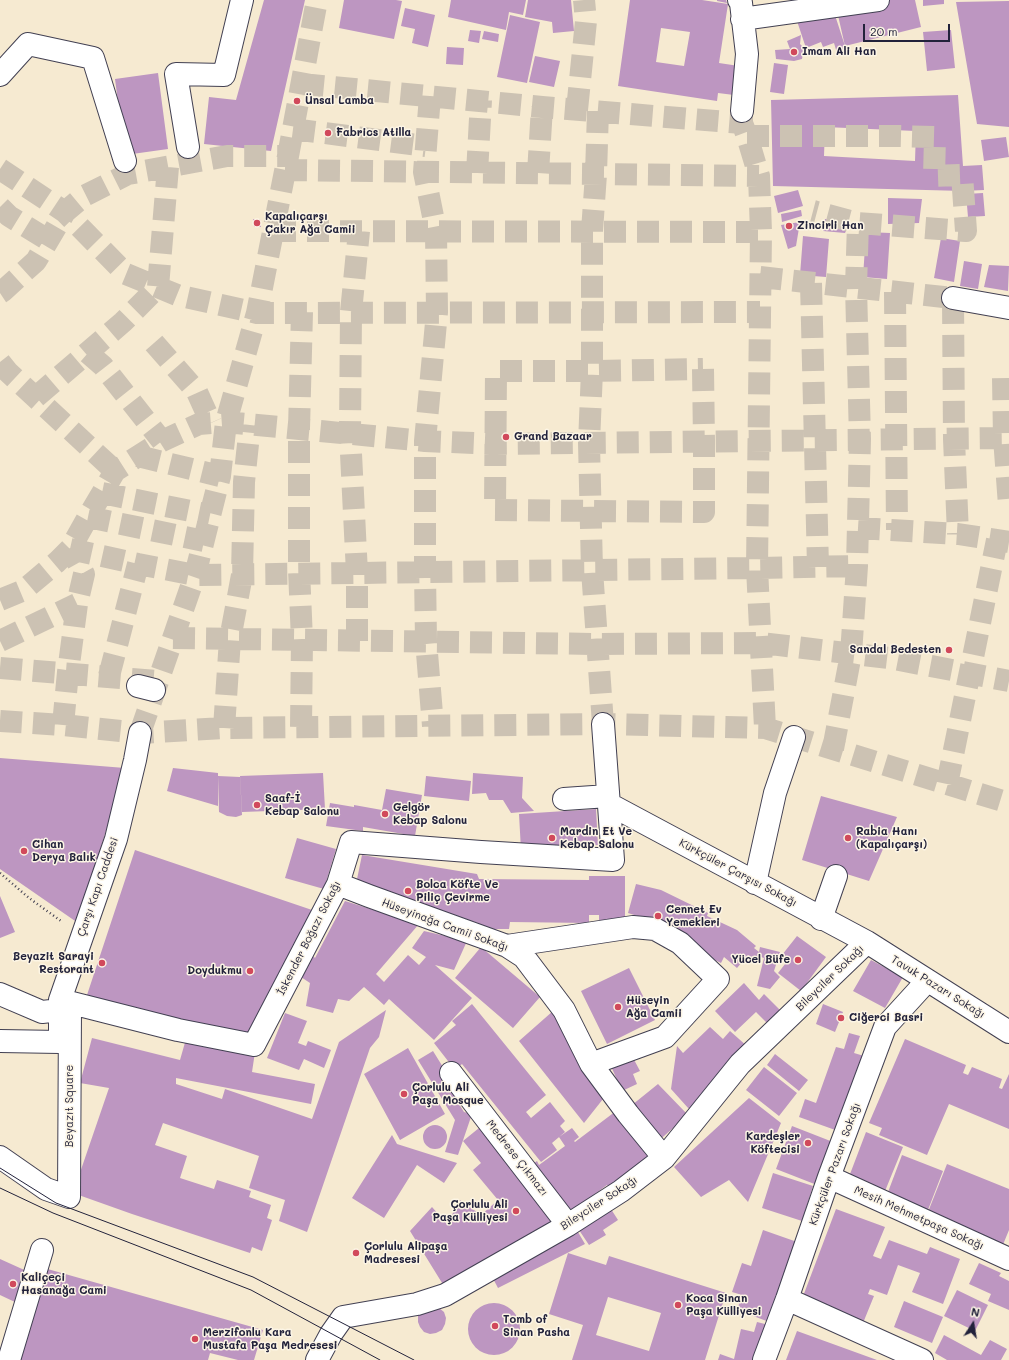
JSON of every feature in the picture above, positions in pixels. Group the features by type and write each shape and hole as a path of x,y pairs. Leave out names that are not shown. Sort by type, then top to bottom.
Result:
{"street":[{"path":"188,147 176,74 224,75 242,0"},
{"path":"742,111 747,54 741,9 878,0"},
{"path":"0,75 28,44 93,58 125,161"},
{"path":"953,298 1009,308"},
{"path":"564,799 608,800 603,724"},
{"name":"Çarşı Kapı Caddesi","path":"0,1042 60,1042 60,1005 116,839 140,733"},
{"path":"755,883 775,793 794,738"},
{"name":"İskender Boğazı Sokağı","path":"60,1005 254,1045 338,884 351,842 613,860 608,800"},
{"name":"Kürkçüler Çarşısı Sokağı","path":"608,800 755,883 867,942"},
{"path":"821,918 836,876"},
{"name":"Hüseyinağa Camii Sokağı","path":"338,884 507,946 524,957 564,1010 591,1064 628,1114 664,1158"},
{"path":"507,946 633,927 655,929 680,943 718,978 665,1037 591,1064"},
{"name":"Tavuk Pazarı Sokağı","path":"867,942 1009,1032"},
{"name":"Bileyciler Sokağı","path":"319,1357 331,1334 343,1317 417,1304 445,1295 568,1225 621,1191 664,1158 740,1064 867,942"},
{"name":"Kürkçüler Pazarı Sokağı","path":"764,1360 787,1299 829,1177 885,1027 927,980"},
{"path":"0,994 42,1012 60,1005"},
{"name":"Beyazıt Square","path":"0,1157 46,1189 70,1197 70,1009 60,1005"},
{"name":"Medrese Çıkmazı","path":"451,1073 568,1225"},
{"name":"Mesih Mehmetpaşa Sokağı","path":"829,1177 1009,1259"},
{"path":"10,1360 42,1250"},
{"path":"787,1299 922,1360"}],"path":[{"path":"0,874 29,898 82,937"}],"building":[{"path":"264,0 305,0 271,151 204,144 209,97 236,100"},
{"path":"344,0 402,1 394,39 339,28"},
{"path":"451,0 526,0 523,15 509,12 506,30 448,17"},
{"path":"528,0 571,0 574,31 553,33 552,22 525,17"},
{"path":"630,0 702,0 728,4 719,63 739,66 734,95 718,93 717,101 618,86","holes":["661,28 690,32 684,66 656,62"]},
{"path":"726,0 727,3 717,1"},
{"path":"793,0 915,0 921,27 845,46 847,50 837,53 834,43 823,47 821,42 806,48 796,18 799,17","holes":["837,11 845,46 834,12"]},
{"path":"923,0 944,0 944,4 923,6"},
{"path":"1009,1 1009,127 977,124 956,2"},
{"path":"405,8 435,15 428,47 412,43 415,29 401,26"},
{"path":"510,15 540,22 527,83 497,77"},
{"path":"470,30 481,31 479,43 468,41"},
{"path":"951,30 955,68 927,71 923,32"},
{"path":"484,31 499,34 498,42 482,39"},
{"path":"801,35 800,44 804,48 802,59 794,61 776,59 775,50 790,49 787,41"},
{"path":"447,47 464,48 463,65 446,64"},
{"path":"535,56 560,61 554,87 529,82"},
{"path":"774,63 788,65 784,94 770,92"},
{"path":"158,73 168,149 125,155 115,79"},
{"name":"Zincirli Han","path":"958,95 963,166 982,165 984,190 964,191 773,186 771,100","holes":["825,127 916,131 915,161 824,156"]},
{"path":"1006,137 1009,157 984,161 981,140"},
{"path":"798,190 803,206 778,213 774,196"},
{"path":"983,193 985,216 968,217 966,194"},
{"path":"888,198 922,199 919,223 888,224"},
{"path":"801,210 802,216 782,222 781,214"},
{"name":"Kapalıçarşı Çakır Ağa Camii","path":"253,219 260,219 261,227 254,227"},
{"path":"825,219 849,224 845,233 823,231"},
{"path":"800,222 796,246 788,249 781,225"},
{"path":"866,232 890,233 887,279 863,277"},
{"path":"803,236 829,239 826,277 800,275"},
{"path":"941,238 960,241 954,282 934,278"},
{"path":"964,261 982,264 978,289 960,286"},
{"path":"989,265 1009,266 1008,291 984,287"},
{"path":"0,758 125,768 78,923 0,869"},
{"path":"173,768 218,773 218,806 167,791"},
{"path":"323,773 325,809 242,812 240,776"},
{"path":"473,773 523,777 522,798 534,811 511,813 503,800 489,800 486,793 472,794"},
{"path":"218,776 240,777 242,815 236,817 227,816 219,812"},
{"path":"426,776 471,781 469,801 424,796"},
{"path":"386,789 422,795 415,836 363,827 363,831 326,826 330,803 354,807 354,805 382,810"},
{"name":"Rabia Hanı (Kapalıçarşı)","path":"821,796 897,817 869,881 802,860"},
{"path":"596,809 598,845 521,850 519,814"},
{"path":"297,838 336,849 324,889 285,878"},
{"path":"135,850 315,911 251,1037 87,995"},
{"path":"362,855 477,874 479,879 589,880 589,876 625,876 625,924 599,924 599,915 589,915 589,923 510,922 509,929 478,929 478,923 356,884"},
{"path":"636,884 661,890 708,913 707,916 737,930 756,946 754,948 759,952 760,947 780,952 774,971 780,977 770,989 757,986 764,958 758,956 755,961 748,955 737,968 724,957 721,963 692,949 647,919 628,913"},
{"path":"0,896 15,932 0,938"},
{"path":"345,901 419,924 376,974 384,982 408,955 419,965 426,957 412,948 424,931 467,941 454,970 435,965 472,998 434,1040 389,999 384,1005 364,987 349,1001 338,999 333,1013 306,1006 310,983 301,977 310,953 315,958"},
{"path":"797,936 826,957 801,991 778,973 789,959 782,955"},
{"path":"481,947 540,997 513,1028 455,978"},
{"path":"871,960 903,977 885,1008 853,991"},
{"name":"Hüseyin Ağa Camii","path":"629,968 655,1020 607,1044 581,991"},
{"path":"744,983 759,1000 764,994 784,1014 771,1027 756,1012 735,1032 715,1011"},
{"path":"472,1004 546,1095 526,1112 531,1118 550,1102 565,1121 560,1126 565,1132 552,1143 557,1150 541,1162 462,1064 455,1070 434,1043 456,1025 452,1021"},
{"path":"823,1004 843,1012 835,1032 816,1024"},
{"path":"386,1010 379,1037 370,1048 307,1232 279,1221 285,1200 249,1188 259,1156 163,1123 155,1145 187,1156 180,1178 214,1189 217,1180 251,1191 249,1197 271,1205 267,1218 272,1220 262,1251 252,1247 250,1253 73,1193 109,1088 80,1083 92,1038 180,1060 186,1039 255,1052 252,1072 315,1084 311,1104 176,1078 176,1084 222,1099 225,1089 312,1119 339,1042"},
{"path":"553,1011 563,1023 603,1099 584,1123 519,1041"},
{"path":"285,1013 307,1021 298,1043 306,1046 308,1041 331,1050 324,1068 304,1059 299,1070 267,1058"},
{"path":"710,1027 723,1039 730,1031 748,1047 689,1109 671,1089 677,1046 683,1053"},
{"path":"849,1033 860,1036 854,1053 864,1056 838,1131 799,1117 805,1099 816,1103 836,1047 844,1049"},
{"path":"905,1039 966,1065 963,1073 968,1075 972,1067 1002,1079 999,1088 1002,1089 1009,1074 1009,1129 949,1104 927,1155 879,1135 882,1128 869,1123"},
{"name":"Çorlulu Ali Paşa Mosque","path":"408,1048 445,1114 400,1140 364,1074"},
{"path":"433,1051 464,1101 459,1104 464,1112 472,1114 458,1155 445,1152 455,1120 418,1060"},
{"path":"631,1054 640,1071 633,1074 637,1084 622,1091 610,1064"},
{"path":"775,1054 808,1080 799,1091 767,1065"},
{"path":"764,1067 797,1093 779,1116 746,1090"},
{"path":"658,1084 688,1115 656,1143 632,1105"},
{"path":"749,1098 781,1123 748,1202 729,1180 701,1197 674,1167"},
{"path":"616,1111 651,1159 610,1189 607,1185 564,1217 527,1168 537,1161 539,1165 565,1146 559,1137 572,1128 579,1137 574,1141 575,1142"},
{"path":"435,1125 444,1128 447,1137 444,1146 435,1149 426,1146 423,1137 426,1128"},
{"path":"792,1126 833,1142 817,1185 776,1169"},
{"name":"Çorlulu Ali Paşa Külliyesi","path":"479,1128 554,1220 447,1291 410,1231 432,1207 447,1224 460,1200 481,1215 498,1200 473,1170 481,1163 463,1141"},
{"path":"866,1132 903,1147 883,1196 847,1182"},
{"path":"392,1135 397,1144 457,1163 444,1183 417,1165 384,1218 352,1198"},
{"path":"902,1155 943,1171 926,1215 885,1200"},
{"path":"947,1164 1009,1189 1009,1230 1002,1247 926,1217"},
{"path":"773,1173 813,1186 802,1221 762,1208"},
{"path":"609,1206 618,1220 603,1230 606,1235 589,1245 579,1230"},
{"path":"836,1209 885,1227 873,1256 881,1259 889,1240 927,1254 930,1247 960,1259 943,1304 912,1292 920,1273 898,1265 887,1295 870,1289 868,1294 874,1296 863,1323 802,1299"},
{"path":"575,1227 585,1244 498,1288 489,1271"},
{"path":"763,1230 800,1243 772,1323 737,1310 742,1295 732,1292 742,1263 751,1266"},
{"name":"Koca Sinan Paşa Külliyesi","path":"568,1253 606,1265 609,1256 726,1293 705,1360 572,1360 583,1325 549,1314","holes":["608,1297 661,1313 649,1351 596,1335"]},
{"name":"Kaliçeçi Hasanağa Cami","path":"0,1259 31,1273 17,1303 0,1295"},
{"path":"979,1263 1001,1273 999,1276 1009,1281 1009,1310 988,1301 991,1294 969,1284"},
{"path":"44,1268 263,1330 254,1360 238,1360 210,1353 208,1360 18,1360"},
{"path":"957,1290 988,1305 975,1331 944,1316"},
{"path":"904,1301 943,1317 932,1343 894,1327"},
{"name":"Tomb of Sinan Pasha","path":"494,1303 504,1305 512,1311 518,1319 520,1329 518,1339 512,1347 504,1353 494,1355 484,1353 476,1347 470,1339 468,1329 470,1319 476,1311 484,1305"},
{"path":"439,1308 444,1312 446,1318 442,1330 430,1334 424,1332 418,1322 418,1315 422,1310"},
{"path":"757,1322 773,1326 762,1360 718,1360 720,1354 734,1359 741,1329 754,1332"},
{"path":"797,1331 877,1360 786,1360"},
{"path":"944,1335 981,1355 990,1340 1007,1349 1001,1360 947,1360 935,1353"}],"tunnel":[{"path":"140,733 195,575 220,476 226,422 257,313 317,0"},
{"path":"577,110 586,21 584,0"},
{"path":"302,84 542,107 742,123"},
{"path":"430,96 424,172 436,231 437,312 425,441 425,572 426,641 433,726"},
{"path":"477,173 481,100"},
{"path":"538,173 542,107"},
{"path":"598,111 592,231 592,371 589,443 592,570 603,724"},
{"path":"742,111 742,123 759,176 761,232 757,568 765,728"},
{"path":"293,129 426,146"},
{"path":"747,136 935,137 934,176 962,175 966,231 858,223 813,211"},
{"path":"0,293 36,261 65,212 84,196 128,174 227,156 288,156"},
{"path":"36,397 123,322 158,287 168,167"},
{"path":"0,169 65,212 126,274 177,295 257,313 760,312"},
{"path":"285,170 759,176"},
{"path":"0,207 9,216 48,240"},
{"path":"833,749 851,654 857,566 860,439 856,287 858,223"},
{"path":"274,231 761,232"},
{"path":"357,641 357,573 350,434 351,312 359,231"},
{"path":"760,277 953,298 954,439 958,534"},
{"path":"811,283 818,567"},
{"path":"895,292 897,530"},
{"path":"301,727 302,640 299,570 299,429 302,312"},
{"path":"154,343 197,392 211,423"},
{"path":"88,353 103,366 162,441"},
{"path":"0,362 8,372 115,471"},
{"path":"703,369 704,512 495,510 496,371 703,369"},
{"path":"1003,378 1004,438 1009,505"},
{"path":"0,600 24,590 70,549 115,471 162,441 199,424 226,422 425,441 496,444 1009,438"},
{"path":"224,728 230,639 242,575 244,482 250,425"},
{"path":"138,456 220,476"},
{"path":"102,493 210,515"},
{"path":"88,517 204,541"},
{"path":"858,528 958,534 1009,542"},
{"path":"947,784 997,540"},
{"path":"70,549 195,575 857,566"},
{"path":"63,725 77,604 84,574 70,549"},
{"path":"109,676 138,564"},
{"path":"0,641 77,604"},
{"path":"173,638 597,644 761,643 889,658 1009,681"},
{"path":"0,668 157,681"},
{"path":"0,721 63,725 140,733 224,728 603,724 765,728 1009,803"}],"tram line":[{"path":"0,1168 56,1203 253,1277 414,1360"},
{"path":"0,1188 53,1213 251,1290 380,1360"}],"place":[{"name":"Imam Ali Han","path":"794,52"},
{"name":"Ünsal Lamba","path":"297,101"},
{"name":"Fabrics Atilla","path":"328,133"},
{"name":"Kapalıçarşı Çakır Ağa Camii","path":"257,223"},
{"name":"Zincirli Han","path":"789,226"},
{"name":"Grand Bazaar","path":"506,437"},
{"name":"Sandal Bedesten","path":"949,650"},
{"name":"Saaf-İ Kebap Salonu","path":"257,805"},
{"name":"Gelgör Kebap Salonu","path":"385,814"},
{"name":"Mardin Et Ve Kebap Salonu","path":"552,838"},
{"name":"Rabia Hanı (Kapalıçarşı)","path":"848,838"},
{"name":"Cihan Derya Balık","path":"24,851"},
{"name":"Bolca Köfte Ve Piliç Çevirme","path":"408,891"},
{"name":"Cennet Ev Yemekleri","path":"658,916"},
{"name":"Yücel Büfe","path":"798,960"},
{"name":"Beyazit Sarayi Restorant","path":"102,963"},
{"name":"Doydukmu","path":"250,971"},
{"name":"Hüseyin Ağa Camii","path":"618,1007"},
{"name":"Ciğerci Basri","path":"841,1018"},
{"name":"Çorlulu Ali Paşa Mosque","path":"404,1094"},
{"name":"Kardeşler Köftecisi","path":"808,1143"},
{"name":"Çorlulu Ali Paşa Külliyesi","path":"516,1211"},
{"name":"Çorlulu Alipaşa Madresesi","path":"356,1253"},
{"name":"Kaliçeçi Hasanağa Cami","path":"13,1284"},
{"name":"Koca Sinan Paşa Külliyesi","path":"678,1305"},
{"name":"Tomb of Sinan Pasha","path":"495,1326"},
{"name":"Merzifonlu Kara Mustafa Paşa Medresesi","path":"195,1339"}]}
